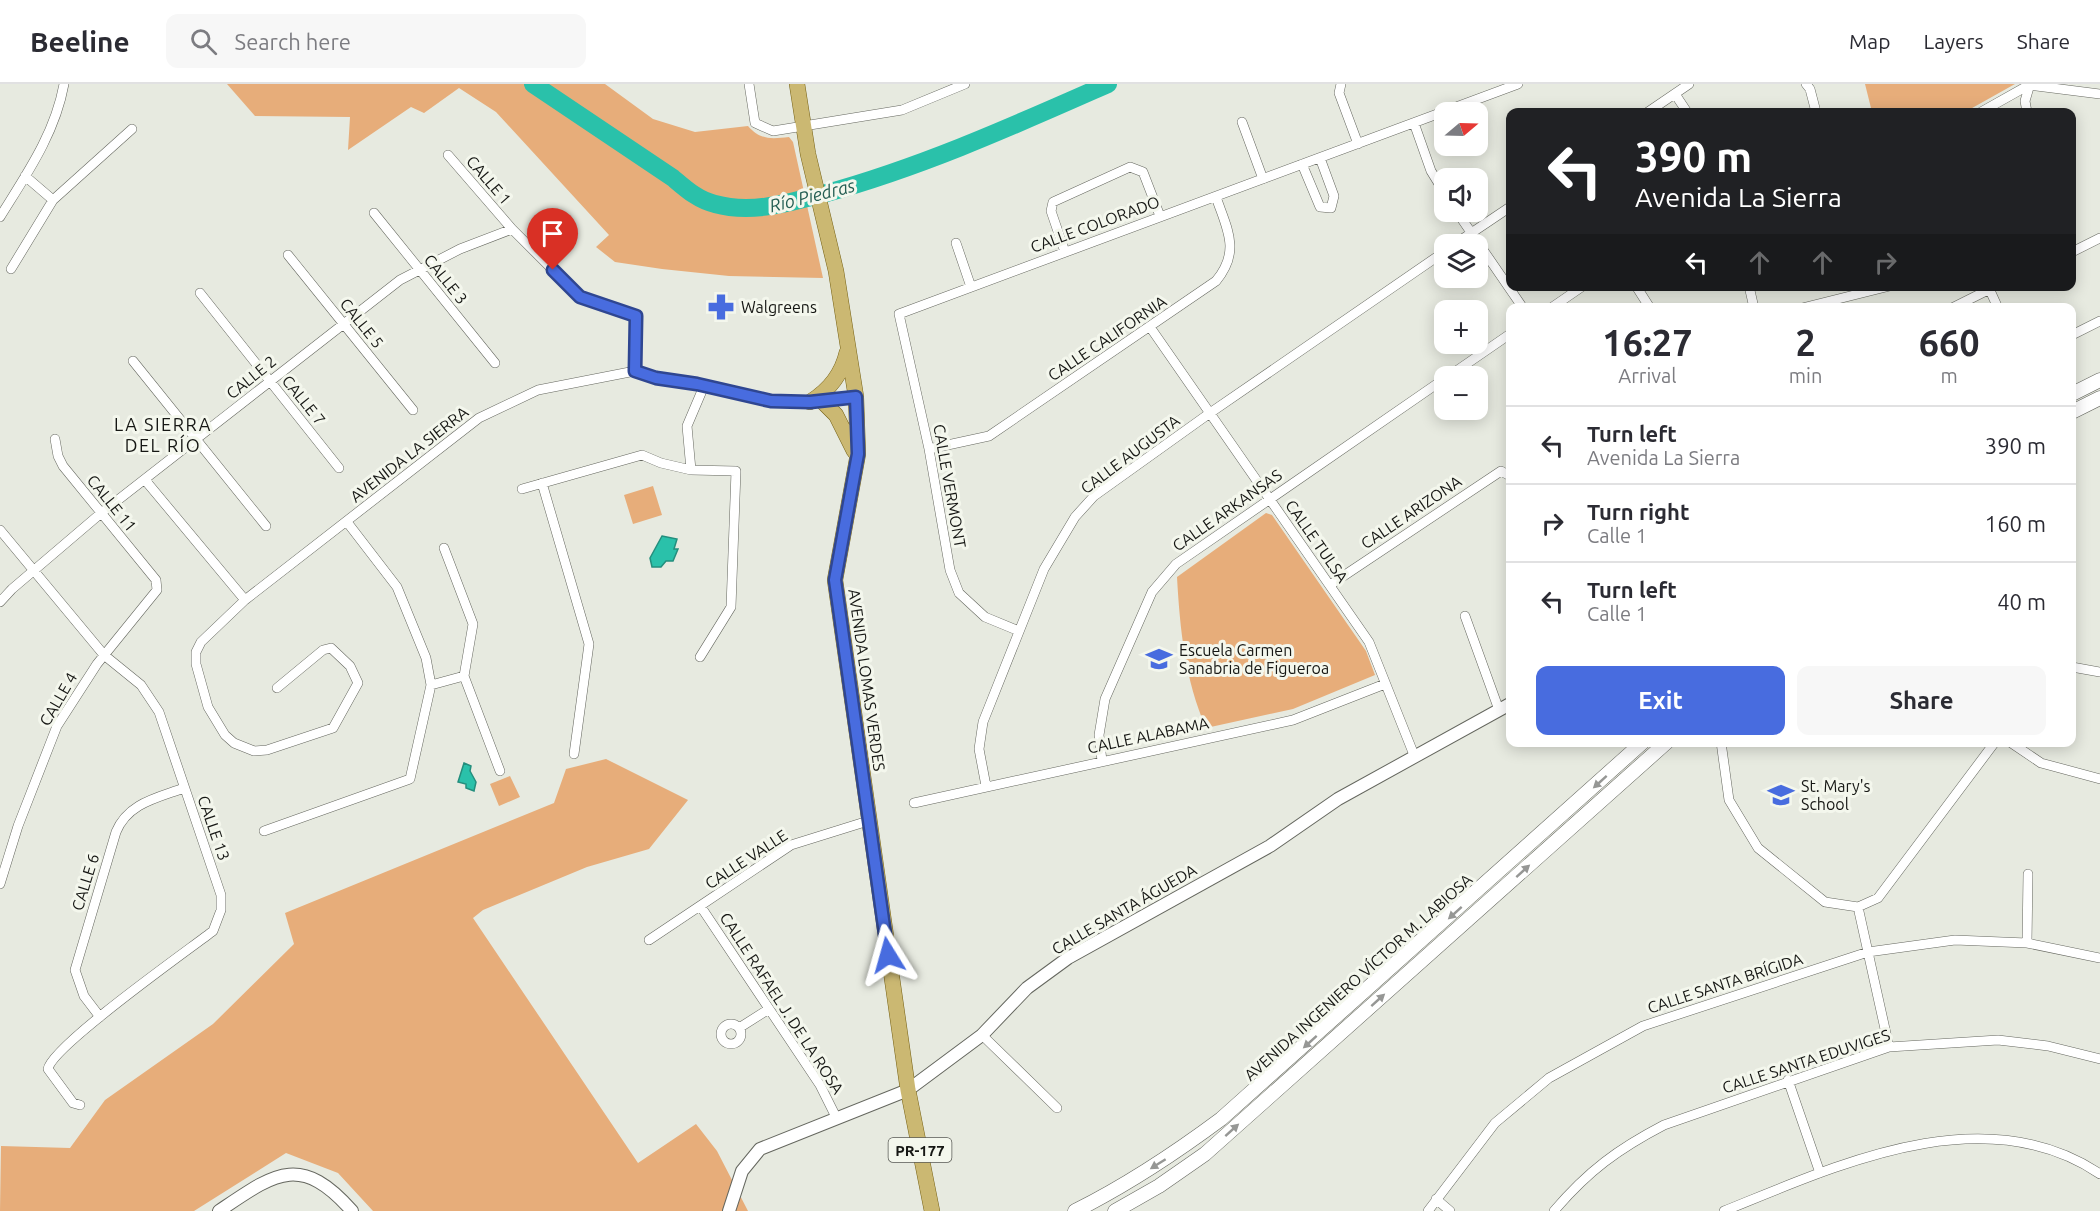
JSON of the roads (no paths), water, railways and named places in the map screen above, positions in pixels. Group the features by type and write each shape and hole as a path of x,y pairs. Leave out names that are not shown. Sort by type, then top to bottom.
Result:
{"main road":[{"name":"AVENIDA LOMAS VERDES","path":"797,84 808,154 828,239 856,397 856,461 835,580 908,1090 932,1211"},
{"path":"848,346 845,362 816,402 836,416 847,435 856,461"},
{"path":"2076,392 2100,380"},
{"path":"2076,410 2100,398"},
{"name":"AVENIDA INGENIERO VÍCTOR M. LABIOSA","path":"1075,1211 1118,1189 1166,1160 1221,1119 1637,747"},
{"name":"AVENIDA INGENIERO VÍCTOR M. LABIOSA","path":"1115,1211 1159,1186 1205,1154 1661,747"}],"street":[{"path":"0,217 26,176 57,115 64,84"},
{"path":"749,84 755,123 773,131 902,110 965,84"},
{"path":"1341,84 1340,93 1358,144"},
{"name":"CALLE COLORADO","path":"899,314 1414,123 1507,86 1518,84"},
{"path":"1654,108 1689,84"},
{"path":"1806,84 1810,89 1815,108"},
{"path":"1988,108 2030,84 2100,94"},
{"path":"2026,108 2025,101 2030,84"},
{"path":"1675,94 1684,108"},
{"path":"1242,122 1263,179"},
{"path":"1414,123 1434,176"},
{"path":"11,269 53,200 132,129"},
{"name":"CALLE 1","path":"448,155 512,229 580,297 636,316 635,371"},
{"path":"1302,164 1320,207 1331,208 1334,196 1320,158"},
{"path":"1065,252 1051,211 1053,202 1130,167 1143,172 1160,216"},
{"path":"26,176 53,200"},
{"name":"CALLE CALIFORNIA","path":"929,449 988,436 1216,281 1228,267 1232,243 1216,197"},
{"path":"1472,233 1506,210"},
{"name":"CALLE 3","path":"374,213 495,363"},
{"path":"1464,222 1506,283"},
{"name":"CALLE 2","path":"0,602 100,514 343,322 419,269 512,229"},
{"path":"2076,250 2100,238"},
{"path":"956,243 971,286"},
{"name":"CALLE 5","path":"288,255 413,410"},
{"name":"CALLE AUGUSTA","path":"986,786 979,749 982,722 1044,569 1075,518 1094,496 1434,259"},
{"path":"1558,303 1576,291"},
{"path":"1818,303 1856,291"},
{"path":"1962,303 1984,291"},
{"name":"CALLE 7","path":"200,293 339,468"},
{"name":"CALLE VERMONT","path":"899,314 929,449 950,570 959,593 985,617 1019,631"},
{"path":"2076,333 2100,321"},
{"name":"CALLE TULSA","path":"1150,327 1369,642 1414,755"},
{"path":"1464,366 1506,337"},
{"path":"133,361 266,526"},
{"name":"AVENIDA LA SIERRA","path":"277,688 323,650 331,648 350,666 358,683 333,728 267,750 244,748 225,735 208,707 196,664 196,652 201,642 224,623 245,600 479,418 538,390 635,371 656,378 771,401 816,402 856,397"},
{"path":"691,470 687,426 704,386"},
{"name":"CALLE ARKANSAS","path":"1102,761 1099,735 1105,699 1152,592 1176,564 1434,386"},
{"name":"CALLE 11","path":"55,439 58,456 63,466 156,580"},
{"path":"522,489 642,455 661,463 691,470 736,471 731,607 700,657"},
{"name":"CALLE ARIZONA","path":"1330,585 1500,471 1506,474"},
{"path":"145,480 245,600"},
{"path":"542,483 589,644 574,754"},
{"path":"264,831 410,779 431,685 426,658 397,587 347,522"},
{"name":"CALLE 13","path":"0,530 104,655 141,685 149,695 159,712 221,895 221,910 213,931 100,1017 49,1064 48,1069 73,1103 81,1104"},
{"path":"444,548 473,624 464,676 500,771"},
{"name":"CALLE 4","path":"0,884 18,826 57,726 104,655 154,597 157,590 156,580"},
{"path":"1465,616 1505,707"},
{"path":"2076,668 2100,672"},
{"path":"431,685 464,676"},
{"name":"CALLE ALABAMA","path":"914,803 1293,720 1385,684"},
{"name":"CALLE SANTA ÁGUEDA","path":"729,1211 742,1171 760,1149 908,1090 982,1035 1027,988 1068,958 1270,846 1338,799 1414,755 1505,707"},
{"path":"1721,747 1730,800 1758,848 1825,902 1858,907 1878,898 1991,747"},
{"path":"2017,747 2041,763 2100,779"},
{"name":"CALLE 6","path":"100,1017 84,996 75,970 116,832 121,819 135,807 184,788"},
{"name":"CALLE VALLE","path":"649,939 701,907 791,845 868,821"},
{"path":"2027,943 2028,874"},
{"name":"CALLE RAFAEL J. DE LA ROSA","path":"701,907 820,1085 836,1117"},
{"path":"1858,907 1889,1047"},
{"name":"CALLE SANTA BRÍGIDA","path":"1428,1211 1495,1123 1549,1078 1643,1026 1868,952 1955,940 2027,943 2100,958"},
{"path":"739,1028 770,1009"},
{"path":"982,1035 1058,1108"},
{"name":"CALLE SANTA EDUVIGES","path":"1554,1211 1583,1178 1631,1142 1664,1125 1788,1080 1889,1047 1998,1040 2048,1046 2100,1059"},
{"path":"1788,1080 1820,1173"},
{"path":"1724,1211 1820,1173 1905,1146 1960,1139 2013,1140 2078,1159 2100,1174"},
{"path":"219,1211 267,1179 285,1173 308,1177 335,1192 352,1211"},
{"path":"1436,1199 1450,1211"}],"water":[{"path":"662,536 677,539 674,549 678,549 673,561 666,561 661,567 652,567 650,558"},
{"path":"464,763 471,766 470,771 476,782 474,791 466,788 466,784 458,782"}],"waterway":[{"name":"Río Piedras","path":"533,84 698,197 715,204 742,208 796,201 896,171 968,144 1108,84"}],"place":[{"name":"Walgreens","path":"721,307"},
{"name":"Escuela Carmen Sanabria de Figueroa","path":"1159,659"},
{"name":"St. Mary's School","path":"1781,795"}],"district":[{"name":"LA SIERRA DEL RÍO","path":"163,434"}]}
